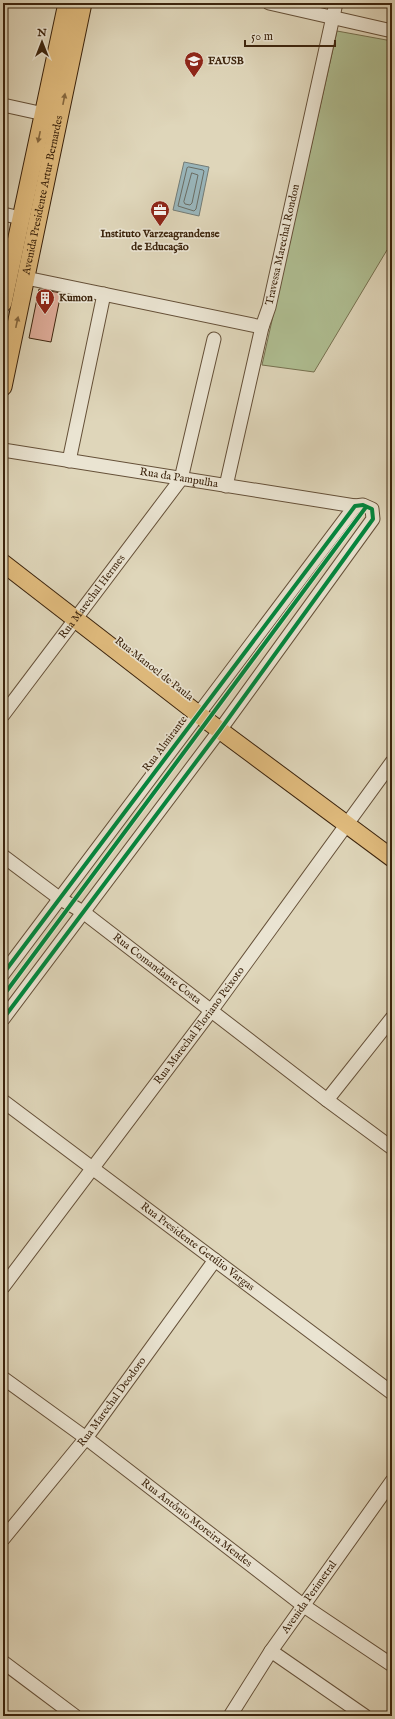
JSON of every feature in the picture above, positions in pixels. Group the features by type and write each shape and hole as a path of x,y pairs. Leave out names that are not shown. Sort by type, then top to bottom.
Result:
{"main road":[{"name":"Avenida Presidente Artur Bernardes","path":"3,303 67,3"},
{"name":"Avenida Presidente Artur Bernardes","path":"3,388 83,3"},
{"name":"Rua Manoel de Paula","path":"3,563 198,714 392,858"}],"street":[{"path":"269,3 392,31"},
{"name":"Travessa Marechal Rondon","path":"226,486 262,327 269,307 336,3"},
{"path":"3,106 44,114"},
{"path":"3,214 21,218"},
{"path":"26,278 262,327"},
{"path":"69,461 104,294"},
{"path":"181,479 214,339"},
{"name":"Rua da Pampulha","path":"3,450 355,506 363,505 372,508 373,519 220,730"},
{"name":"Rua Marechal Hermes","path":"3,715 181,479"},
{"name":"Rua Almirante","path":"3,974 355,506"},
{"path":"3,1019 220,730"},
{"name":"Rua Marechal Floriano Peixoto","path":"3,1287 211,1011 392,762"},
{"name":"Rua Comandante Costa","path":"3,856 60,898 83,912 327,1100 392,1148"},
{"path":"327,1100 392,1018"},
{"name":"Rua Presidente Getúlio Vargas","path":"3,1101 392,1393"},
{"name":"Rua Marechal Deodoro","path":"3,1539 86,1438 215,1260"},
{"name":"Rua Antônio Moreira Mendes","path":"3,1378 86,1438 304,1606 392,1665"},
{"name":"Avenida Perimetral","path":"230,1716 271,1651 392,1481"},
{"path":"271,1651 365,1716"},
{"path":"3,1662 75,1716"}],"green space":[{"path":"337,31 392,41 392,248 387,250 314,372 262,365"}],"water":[{"path":"184,162 209,167 199,216 173,210"}],"building":[{"name":"Kumon","path":"39,289 61,293 51,342 29,338"}],"waterway":[{"path":"3,1713 16,1716"}],"cycle path":[{"path":"3,974 355,506 363,505 372,509 373,519 220,730 3,1019"},
{"path":"3,996 366,507"}],"place":[{"name":"FAUSB","path":"194,78"},
{"name":"Instituto Varzeagrandense de Educação","path":"160,227"},
{"name":"Kumon","path":"45,315"}]}
